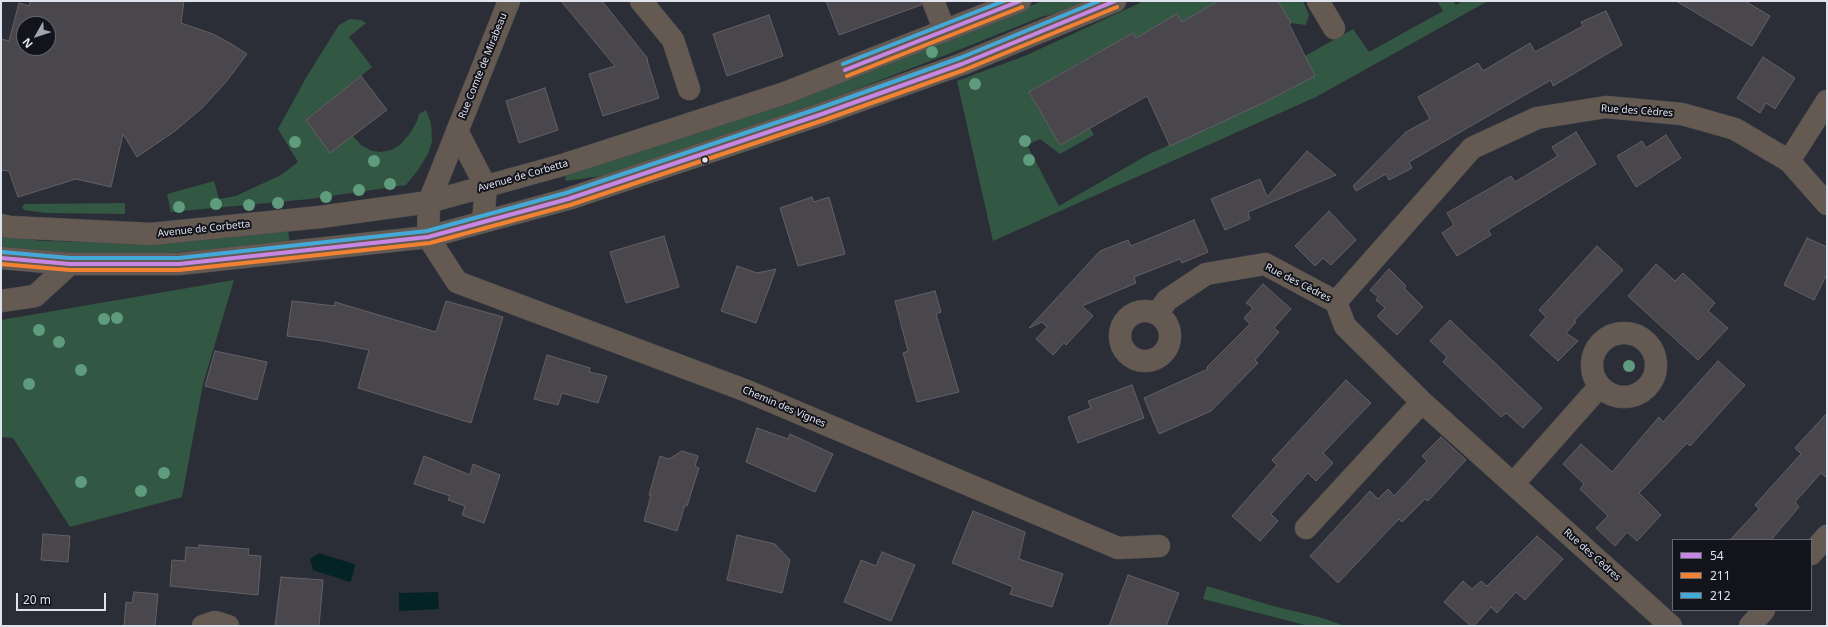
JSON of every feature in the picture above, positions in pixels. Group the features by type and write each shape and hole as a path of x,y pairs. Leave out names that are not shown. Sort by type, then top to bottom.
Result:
{"street":[{"name":"Rue Comte de Mirabeau","path":"428,236 429,202 509,1"},
{"path":"641,1 672,40 689,89"},
{"path":"933,1 945,31"},
{"name":"Avenue de Corbetta","path":"1,225 10,227 151,234 320,217 429,202 566,164 785,93 1020,1"},
{"path":"1,258 70,264 179,264 428,236 568,199 822,114 962,64 1115,1"},
{"path":"1318,1 1334,28"},
{"path":"1789,161 1827,101"},
{"name":"Rue des Cèdres","path":"1336,302 1472,148 1538,118 1606,106 1682,114 1735,129 1789,161 1827,204"},
{"name":"Rue Comte de Mirabeau","path":"457,131 486,187"},
{"path":"483,222 486,187"},
{"name":"Chemin des Vignes","path":"428,236 457,282 747,391 1118,548 1159,546"},
{"path":"1,301 35,296 70,264"},
{"name":"Rue des Cèdres","path":"1157,314 1167,300 1206,274 1265,264 1336,302 1345,326 1422,402 1671,626"},
{"path":"1513,484 1600,386"},
{"path":"1306,528 1422,402"},
{"path":"1812,553 1827,536"},
{"path":"1750,626 1763,611"},
{"path":"203,626 215,622 228,626"}],"green space":[{"path":"1042,1 1092,1 1065,11 1041,17 818,104 609,175 566,181 565,175 942,42"},
{"path":"1144,1 1218,1 1182,22 1177,14 1136,38 1133,33 1122,39 1124,44 1093,55 1029,92 1060,145 1090,128 1094,135 1060,154 1040,139 1027,145 1059,206 1149,154 1263,103 1315,76 1305,56 1353,29 1369,52 1443,11 1437,1 1453,1 1456,5 1463,1 1488,1 1316,97 993,241 957,81 1027,55"},
{"path":"1278,1 1303,1 1309,15 1306,25 1291,23"},
{"path":"350,19 361,20 366,23 349,37 372,67 306,120 330,152 353,136 361,145 372,151 381,152 391,150 400,145 411,132 419,114 426,110 431,123 432,141 428,154 406,185 310,199 171,212 167,194 214,181 219,199 236,196 281,175 298,162 278,129 307,76 339,25"},
{"path":"125,203 125,214 46,213 24,210 22,207 25,204"},
{"path":"288,231 290,243 131,256 56,255 1,249 1,235 42,241 132,243"},
{"path":"234,280 203,384 182,497 70,527 13,438 1,437 1,320"},
{"path":"1207,586 1273,606 1319,617 1345,626 1309,626 1203,599"}],"shaded area":[{"path":"319,553 354,564 355,566 351,581 349,582 313,570 310,559"},
{"path":"438,592 439,609 399,611 399,593"}],"building":[{"path":"30,1 184,1 181,23 213,34 247,54 226,82 202,108 175,131 137,157 123,134 111,187 76,179 18,197 9,171 1,170 1,39 9,41 19,3 29,6"},
{"path":"561,1 602,1 648,59 647,60 659,98 603,116 589,74 615,66"},
{"path":"826,1 921,1 921,5 839,35"},
{"path":"1218,1 1278,1 1291,23 1289,24 1315,76 1263,103 1170,146 1147,96 1060,145 1029,92 1133,33 1136,38 1177,14 1182,22"},
{"path":"1676,1 1745,1 1770,16 1752,46"},
{"path":"1606,11 1622,45 1553,86 1551,80 1409,162 1412,168 1389,180 1386,174 1356,191 1353,186 1406,132 1430,119 1418,97 1478,63 1483,71 1530,43 1535,52 1583,26 1581,22"},
{"path":"769,15 783,56 727,76 713,34"},
{"path":"1763,57 1795,78 1775,109 1766,103 1760,113 1737,98"},
{"path":"361,76 387,110 330,153 306,120"},
{"path":"545,88 558,130 519,143 506,101"},
{"path":"1576,132 1596,164 1488,230 1491,235 1457,256 1442,233 1454,225 1447,213 1511,176 1515,182 1558,156 1552,147"},
{"path":"1666,135 1681,158 1636,187 1617,156 1642,141 1646,148"},
{"path":"1307,151 1336,175 1248,212 1250,219 1225,230 1211,199 1260,179 1267,197"},
{"path":"812,197 814,202 829,197 845,254 798,266 780,208"},
{"path":"1329,211 1356,240 1331,265 1323,258 1315,266 1295,246"},
{"path":"1194,220 1208,252 1182,263 1180,259 1134,277 1136,283 1082,306 1093,316 1066,345 1064,343 1053,355 1036,339 1047,327 1042,322 1029,328 1100,251 1128,240 1131,246"},
{"path":"664,236 679,287 626,303 610,252"},
{"path":"1807,238 1827,247 1827,274 1814,300 1784,285"},
{"path":"1597,246 1623,270 1574,321 1576,322 1566,333 1578,341 1558,361 1530,335 1546,317 1539,310"},
{"path":"1656,264 1675,281 1683,273 1715,303 1708,311 1728,328 1698,360 1628,296"},
{"path":"737,266 757,273 776,269 756,323 721,311"},
{"path":"1389,269 1406,286 1404,288 1423,307 1397,335 1377,316 1385,308 1376,300 1378,297 1370,290"},
{"path":"1263,284 1291,309 1274,328 1279,332 1255,360 1258,363 1211,411 1159,434 1144,398 1208,369 1207,367 1250,324 1244,318 1253,308 1246,303"},
{"path":"935,291 941,312 936,314 959,392 917,402 903,353 908,351 895,301"},
{"path":"292,301 335,306 335,302 436,332 446,301 503,317 471,423 358,388 369,350 287,336"},
{"path":"1450,320 1542,408 1523,428 1506,413 1501,417 1443,362 1447,357 1430,341"},
{"path":"215,351 267,362 257,400 205,386"},
{"path":"547,355 590,368 589,372 607,376 598,403 562,393 558,405 534,399"},
{"path":"1718,361 1745,385 1690,446 1687,443 1639,493 1661,515 1637,541 1627,532 1615,546 1596,528 1608,516 1580,489 1584,484 1563,464 1581,444 1612,472 1659,417 1663,422"},
{"path":"1346,380 1371,403 1323,453 1333,463 1316,481 1308,473 1271,514 1278,521 1260,541 1232,516 1277,465 1272,460"},
{"path":"1132,385 1144,418 1078,443 1068,417 1091,408 1088,401"},
{"path":"1827,413 1827,478 1821,473 1795,502 1799,507 1772,539 1731,539 1759,509 1755,505 1801,454 1795,448"},
{"path":"757,428 788,439 790,434 833,454 815,492 746,462"},
{"path":"1441,437 1466,460 1428,501 1425,499 1402,522 1399,519 1338,583 1310,556 1370,491 1378,499 1388,489 1394,496 1427,461 1422,456"},
{"path":"682,451 698,456 695,466 699,468 677,531 644,521 651,495 649,495 660,456 669,459"},
{"path":"424,456 470,475 473,464 500,475 484,523 462,515 465,506 448,500 450,496 414,484"},
{"path":"973,511 1025,532 1019,559 1063,574 1052,607 1010,594 1013,587 952,563"},
{"path":"43,534 70,536 68,562 41,560"},
{"path":"737,535 775,544 790,560 782,593 727,580"},
{"path":"1537,536 1563,559 1525,600 1516,592 1497,613 1491,607 1474,626 1471,626 1444,602 1463,581 1472,589 1481,581 1487,586"},
{"path":"199,545 249,549 248,555 261,556 258,595 170,586 172,560 185,561 186,547 199,548"},
{"path":"882,552 915,565 891,621 844,602 861,560 876,566"},
{"path":"1128,575 1179,593 1166,626 1109,626"},
{"path":"281,577 323,580 319,626 275,626"},
{"path":"134,592 158,594 155,626 124,626 126,602 132,603"}],"transit line":[{"name":"212","path":"843,64 1004,1"},
{"name":"54","path":"845,70 1020,1"},
{"name":"212","path":"2,252 70,258 179,258 427,231 566,193 820,108 960,58 1099,1"},
{"name":"54","path":"1,258 70,264 179,264 428,237 568,199 822,114 962,64 1115,1"},
{"name":"211","path":"847,76 1022,7"},
{"name":"211","path":"1,264 70,270 179,270 430,243 570,205 824,120 964,70 1117,7"}]}
